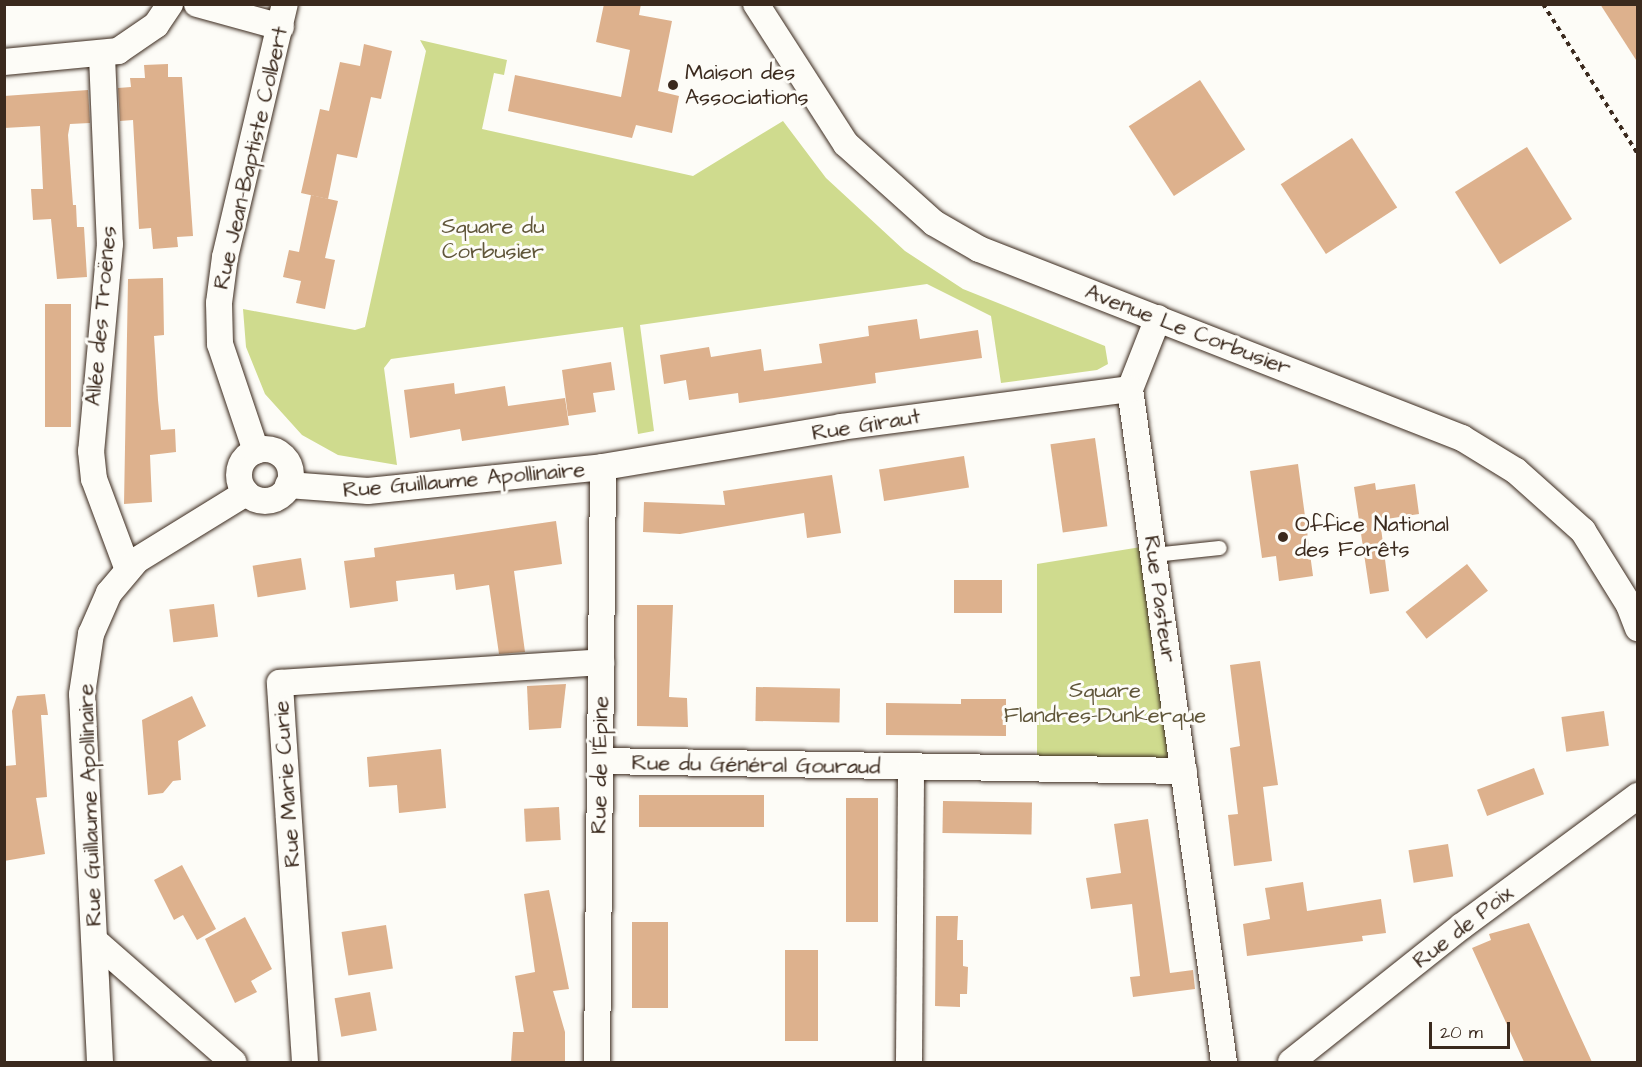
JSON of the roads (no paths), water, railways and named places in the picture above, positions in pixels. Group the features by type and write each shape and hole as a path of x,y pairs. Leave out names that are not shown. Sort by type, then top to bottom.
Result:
{"street":[{"path":"4,62 102,56 140,39 170,4"},
{"path":"197,4 283,16"},
{"name":"Avenue Le Corbusier","path":"756,4 846,144 934,223 979,249 1158,318 1480,449 1516,471 1570,517 1635,615"},
{"name":"Rue Jean-Baptiste Colbert","path":"256,451 220,344 219,303 225,256 283,16"},
{"name":"Allée des Troënes","path":"102,56 110,244 91,451 94,479 128,570"},
{"name":"Rue Pasteur","path":"1158,318 1130,389 1224,1062"},
{"name":"Rue Giraut","path":"603,467 841,427 1130,389"},
{"path":"256,451 280,454 290,469 288,486 269,501 246,493 240,469 256,451"},
{"name":"Rue Guillaume Apollinaire","path":"288,486 368,491 603,467"},
{"name":"Rue de l'Épine","path":"597,1062 603,467"},
{"name":"Rue Guillaume Apollinaire","path":"100,1062 82,694 91,634 109,593 137,560 246,493"},
{"name":"Rue Marie Curie","path":"305,1062 280,683 601,662"},
{"name":"Rue du Général Gouraud","path":"600,761 1184,771"},
{"name":"Rue du Général Gouraud","path":"909,1062 911,768"},
{"name":"Rue de Poix","path":"1291,1062 1462,926 1638,796"},
{"name":"Rue Guillaume Apollinaire","path":"95,940 233,1062"}],"lane":[{"path":"1154,555 1220,549"}],"place":[{"name":"Maison des Associations","path":"673,85"},
{"name":"Office National des Forêts","path":"1283,537"}],"park label":[{"name":"Square du Corbusier","path":"493,238"},
{"name":"Square Flandres-Dunkerque","path":"1105,702"}]}
